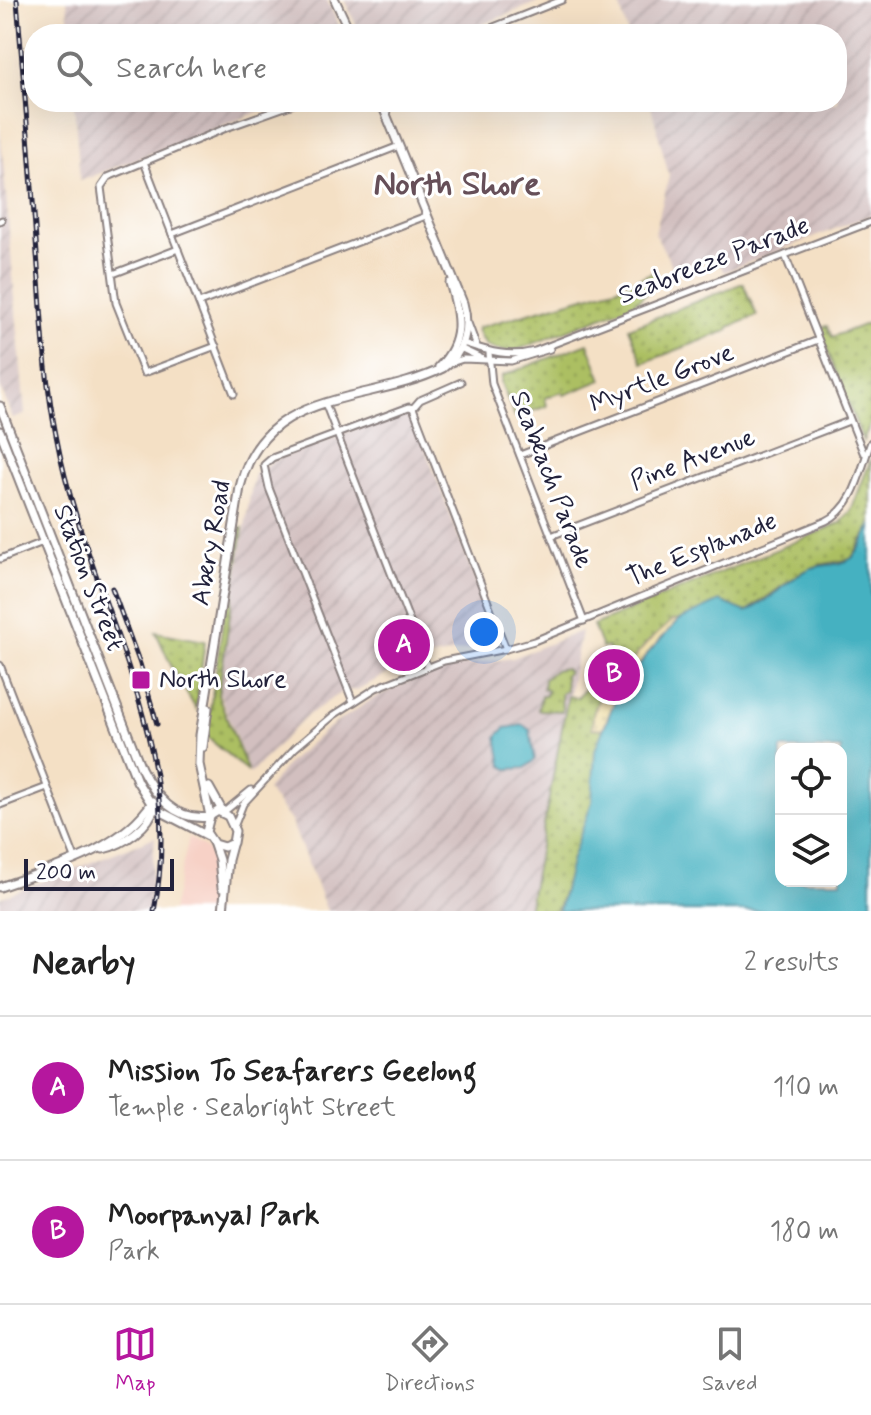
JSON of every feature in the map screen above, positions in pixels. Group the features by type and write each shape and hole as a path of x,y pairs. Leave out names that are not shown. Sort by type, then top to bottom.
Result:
{"main road":[{"path":"335,0 346,24"},
{"path":"385,112 466,314 467,326 460,344 444,362 425,376"},
{"path":"445,262 460,317 460,344"},
{"name":"Abery Road","path":"224,812 211,792 204,767 203,746 240,487 246,468 256,449 273,429 294,414 425,376 450,363 460,344"},
{"name":"Station Street","path":"0,406 129,763 152,806"},
{"name":"Station Street","path":"0,431 137,761 156,796"},
{"name":"Abery Road","path":"209,689 202,715 198,752 210,817"},
{"path":"0,887 93,851 110,848 131,836 151,817 156,796 189,816 210,817"},
{"path":"152,806 224,847 233,843"},
{"path":"224,812 236,836 228,860 223,906 219,860 206,829 214,813 224,812"}],"street":[{"path":"501,24 562,0"},
{"path":"216,346 144,373 116,303 101,187 108,177 273,112"},
{"path":"172,234 399,146"},
{"path":"144,162 234,394"},
{"path":"199,303 426,216"},
{"name":"Seabreeze Parade","path":"450,363 463,359 523,359 871,222"},
{"path":"113,274 178,249"},
{"path":"785,255 849,421 866,454"},
{"path":"466,314 471,338 481,350"},
{"name":"Seabreeze Parade","path":"460,344 489,353 523,354 573,338"},
{"name":"Myrtle Grove","path":"520,455 818,340"},
{"path":"460,344 490,361"},
{"name":"Seabeach Parade","path":"489,353 492,384 584,621"},
{"path":"413,408 420,400 461,382"},
{"path":"325,403 427,666"},
{"path":"353,702 265,477 265,464 272,458 413,408"},
{"path":"413,408 506,649"},
{"name":"Pine Avenue","path":"551,536 849,421"},
{"name":"The Esplanade","path":"224,812 258,785 314,730 353,702 391,681 427,666 506,649 584,621 839,515 847,505 871,442"},
{"path":"0,559 48,541"},
{"path":"0,665 75,858"},
{"name":"The Esplanade","path":"234,827 240,810 258,785"},
{"path":"0,805 47,787"}],"shaded area":[{"path":"67,0 327,0 338,24 68,24"},
{"path":"344,0 543,0 483,24 356,24"},
{"path":"618,0 871,0 871,215 724,272 715,257 673,268 655,233 669,176 653,112 847,112 847,24 625,24"},
{"path":"75,112 257,112 80,181"},
{"path":"0,127 25,414 13,419 0,386"},
{"path":"405,410 411,411 499,643 429,658 387,674 357,690 343,691 305,717 250,774 219,692 255,474 273,461"},
{"path":"581,631 528,911 327,911 291,821 267,790 286,765 324,731 374,698 412,680 457,666 513,658"},
{"path":"155,837 148,911 0,911 0,898"},
{"path":"189,837 208,850 213,864 213,911 172,911"}],"green space":[{"path":"656,271 653,287 632,305 512,352 489,347 479,335 477,328 622,286"},
{"path":"743,283 757,316 643,363 629,328"},
{"path":"871,322 871,423 863,441 819,328 827,326 832,337"},
{"path":"588,343 602,380 564,395 562,392 545,398 547,406 515,417 501,383 502,376"},
{"path":"871,459 871,525 851,559 819,565 799,574 746,612 720,601 679,620 618,693 597,746 592,802 557,911 528,911 568,696 577,698 613,658 608,647 602,648 593,625 841,523 851,511"},
{"path":"237,527 243,528 218,695 248,772 206,736"},
{"path":"156,632 205,641 196,709 173,670"},
{"path":"564,668 568,672 565,676 566,690 561,694 562,711 538,710 541,696 546,696 544,679 555,670"}],"sand":[{"path":"673,620 679,620 650,651 618,694 603,729 592,728 599,698 647,643"}],"water":[{"path":"871,525 871,911 559,911 572,858 592,802 595,750 618,693 650,651 679,620 720,601 746,612 809,569 847,561 863,543"},
{"path":"523,725 530,730 535,760 525,768 507,769 502,765 497,736 505,728"}],"railway":[{"path":"17,0 24,89"},
{"path":"26,112 44,345 56,435 70,495 146,728 158,787 161,848 154,911"},
{"path":"112,588 140,664 157,724"}],"place":[{"name":"Mission To Seafarers Geelong","path":"404,645"},
{"name":"Moorpanyal Park","path":"614,675"},
{"name":"North Shore","path":"141,680"}],"district":[{"name":"North Shore","path":"457,184"}]}
